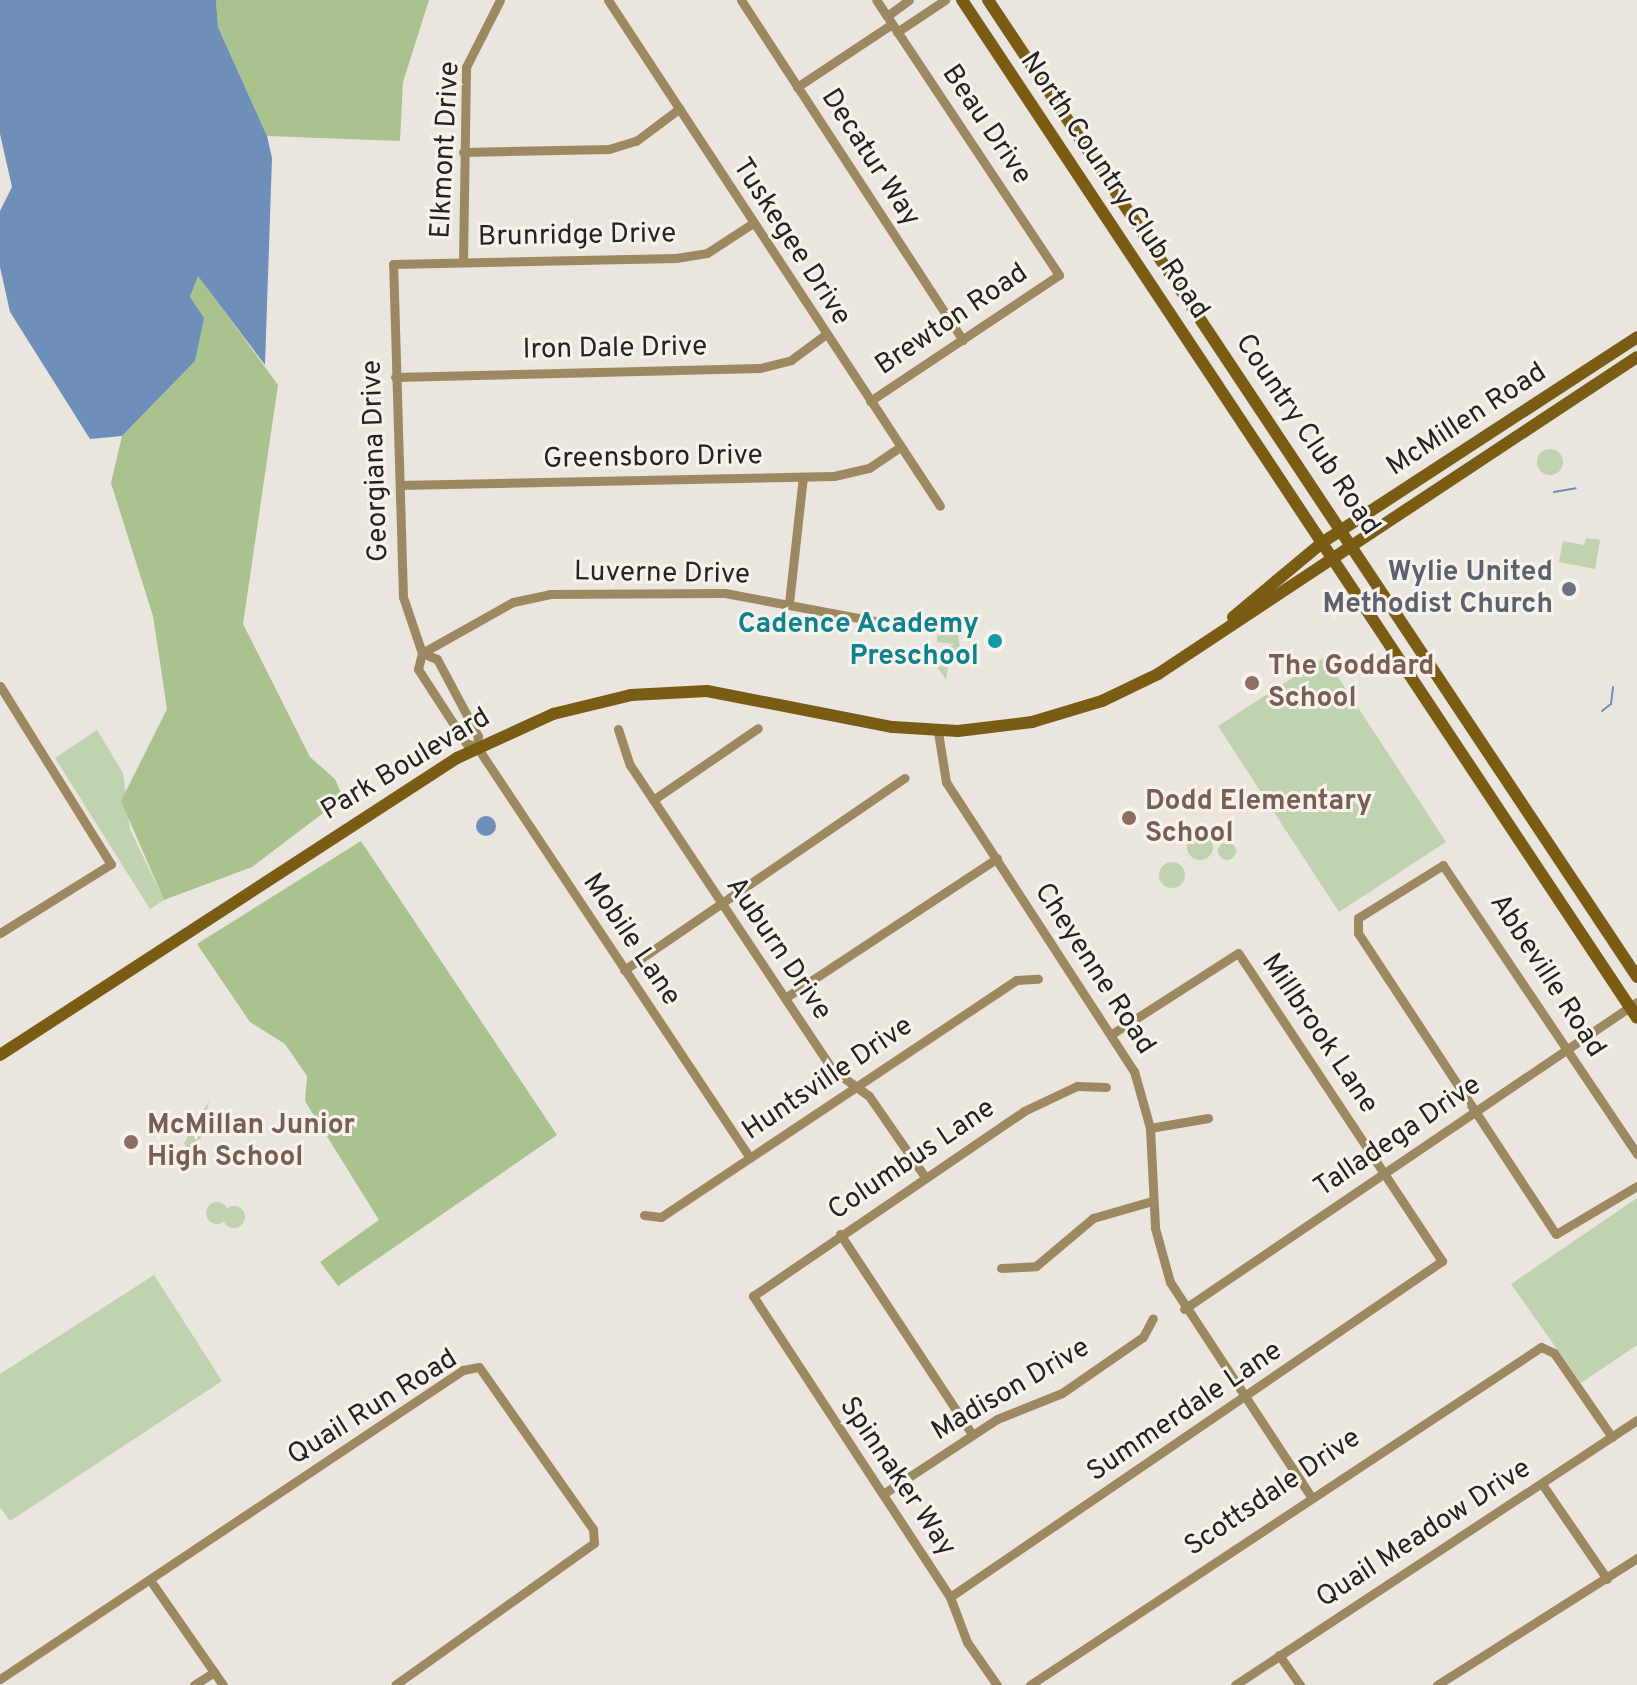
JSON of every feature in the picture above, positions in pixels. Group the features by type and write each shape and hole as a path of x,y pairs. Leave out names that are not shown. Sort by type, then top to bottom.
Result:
{"main road":[{"name":"North Country Club Road","path":"962,0 1333,558"},
{"name":"Country Club Road","path":"988,0 1637,977"},
{"path":"1058,144 1077,132"},
{"name":"McMillen Road","path":"1323,542 1637,337"},
{"name":"McMillen Road","path":"1352,546 1637,357"},
{"name":"Park Boulevard","path":"1208,641 1323,542"},
{"name":"Park Boulevard","path":"0,1055 243,894 477,747 571,709 676,691 765,697 938,732 1069,713 1149,679 1352,546"},
{"name":"Country Club Road","path":"1333,558 1635,1009"},
{"path":"1457,743 1474,732"}],"street":[{"name":"Elkmont Drive","path":"463,261 466,67 500,0"},
{"name":"Tuskegee Drive","path":"608,0 940,506"},
{"name":"Decatur Way","path":"741,0 963,340"},
{"name":"Beau Drive","path":"876,0 1059,275"},
{"path":"892,24 909,0"},
{"path":"797,87 892,24 945,0"},
{"path":"463,152 609,149 636,141 679,109"},
{"name":"Brunridge Drive","path":"393,264 676,258 707,253 753,223"},
{"name":"Georgiana Drive","path":"393,264 403,597 422,653 418,669 466,743 477,747 478,736 437,659 422,653"},
{"name":"Brewton Road","path":"870,401 1059,275"},
{"name":"Iron Dale Drive","path":"395,377 760,368 791,360 826,334"},
{"name":"Greensboro Drive","path":"400,485 803,477 869,468 900,447"},
{"path":"789,603 803,477"},
{"name":"Luverne Drive","path":"422,653 513,602 550,594 725,593 912,628"},
{"path":"0,686 111,864 4,931 0,917"},
{"path":"653,800 758,728"},
{"name":"Auburn Drive","path":"618,729 619,748 833,1070 857,1087 925,1177"},
{"name":"Cheyenne Road","path":"938,732 941,772 1134,1071 1150,1128 1152,1201 1161,1257 1184,1309 1309,1494"},
{"name":"Mobile Lane","path":"477,747 750,1158"},
{"path":"624,970 904,778"},
{"path":"785,998 997,858"},
{"name":"Abbeville Road","path":"1475,1111 1355,926 1443,865 1637,1154"},
{"name":"Millbrook Lane","path":"1112,1034 1238,953 1442,1261"},
{"name":"Huntsville Drive","path":"644,1215 661,1217 1016,980 1038,979"},
{"name":"Talladega Drive","path":"1184,1309 1568,1048 1635,1009"},
{"name":"Columbus Lane","path":"753,1296 840,1234 1048,1098 1077,1086 1106,1087"},
{"path":"1475,1111 1559,1236 1637,1186"},
{"path":"1150,1128 1208,1118"},
{"path":"1001,1268 1036,1266 1093,1218 1152,1201"},
{"path":"840,1234 972,1434"},
{"name":"Summerdale Lane","path":"950,1597 1442,1261"},
{"name":"Spinnaker Way","path":"753,1296 950,1597 967,1642 997,1685"},
{"name":"Madison Drive","path":"883,1494 972,1434 1062,1393 1143,1337 1153,1318"},
{"name":"Scottsdale Drive","path":"1030,1685 1309,1494 1546,1347 1612,1437"},
{"name":"Quail Run Road","path":"0,1679 463,1370 479,1367 585,1517 594,1543 395,1685"},
{"name":"Quail Meadow Drive","path":"1235,1685 1637,1420"},
{"path":"1542,1484 1607,1579"},
{"path":"1437,1685 1637,1558"},
{"path":"150,1580 223,1685"},
{"path":"1279,1655 1300,1685"},
{"path":"194,1685 214,1672"}],"green space":[{"path":"216,0 429,0 403,82 400,141 267,136 218,27"},
{"path":"198,275 278,385 243,624 310,757 335,779 343,798 252,867 164,900 121,801 167,709 153,616 111,483 122,436 195,361 190,297"},
{"path":"1550,449 1559,453 1563,462 1559,471 1550,475 1541,471 1537,462 1541,453"},
{"path":"1586,538 1600,540 1595,569 1559,562 1563,541 1584,545"},
{"path":"938,619 955,620 961,652 950,655 946,680 932,659 954,644 937,642"},
{"path":"1325,657 1446,842 1339,912 1218,726"},
{"path":"97,730 123,773 130,829 164,900 150,909 55,758"},
{"path":"1200,834 1209,838 1213,847 1209,856 1200,860 1191,856 1187,847 1191,838"},
{"path":"361,841 557,1135 338,1286 320,1262 379,1220 305,1101 307,1076 285,1044 250,1022 197,944"},
{"path":"1227,842 1236,851 1227,860 1218,851"},
{"path":"1172,862 1181,866 1185,875 1181,884 1172,888 1163,884 1159,875 1163,866"},
{"path":"209,1101 198,1149 189,1152 184,1143"},
{"path":"1637,1198 1637,1345 1581,1383 1511,1284"},
{"path":"217,1202 225,1205 228,1213 225,1221 217,1224 209,1221 206,1213 209,1205"},
{"path":"234,1206 242,1209 245,1217 242,1225 234,1228 226,1225 223,1217 226,1209"},
{"path":"154,1275 222,1381 10,1521 0,1507 0,1374"}],"water":[{"path":"0,0 216,0 218,27 267,136 272,158 265,365 198,276 190,297 204,318 195,361 122,436 90,439 10,312 0,267 0,211 12,187 0,134"},
{"path":"486,816 493,819 496,826 493,833 486,836 479,833 476,826 479,819"}],"waterway":[{"path":"1554,492 1576,488"},
{"path":"1602,711 1611,704 1613,687"}],"place":[{"name":"Wylie United Methodist Church","path":"1569,589"},
{"name":"Cadence Academy Preschool","path":"995,641"},
{"name":"The Goddard School","path":"1252,683"},
{"name":"Dodd Elementary School","path":"1129,818"},
{"name":"McMillan Junior High School","path":"131,1142"}]}
